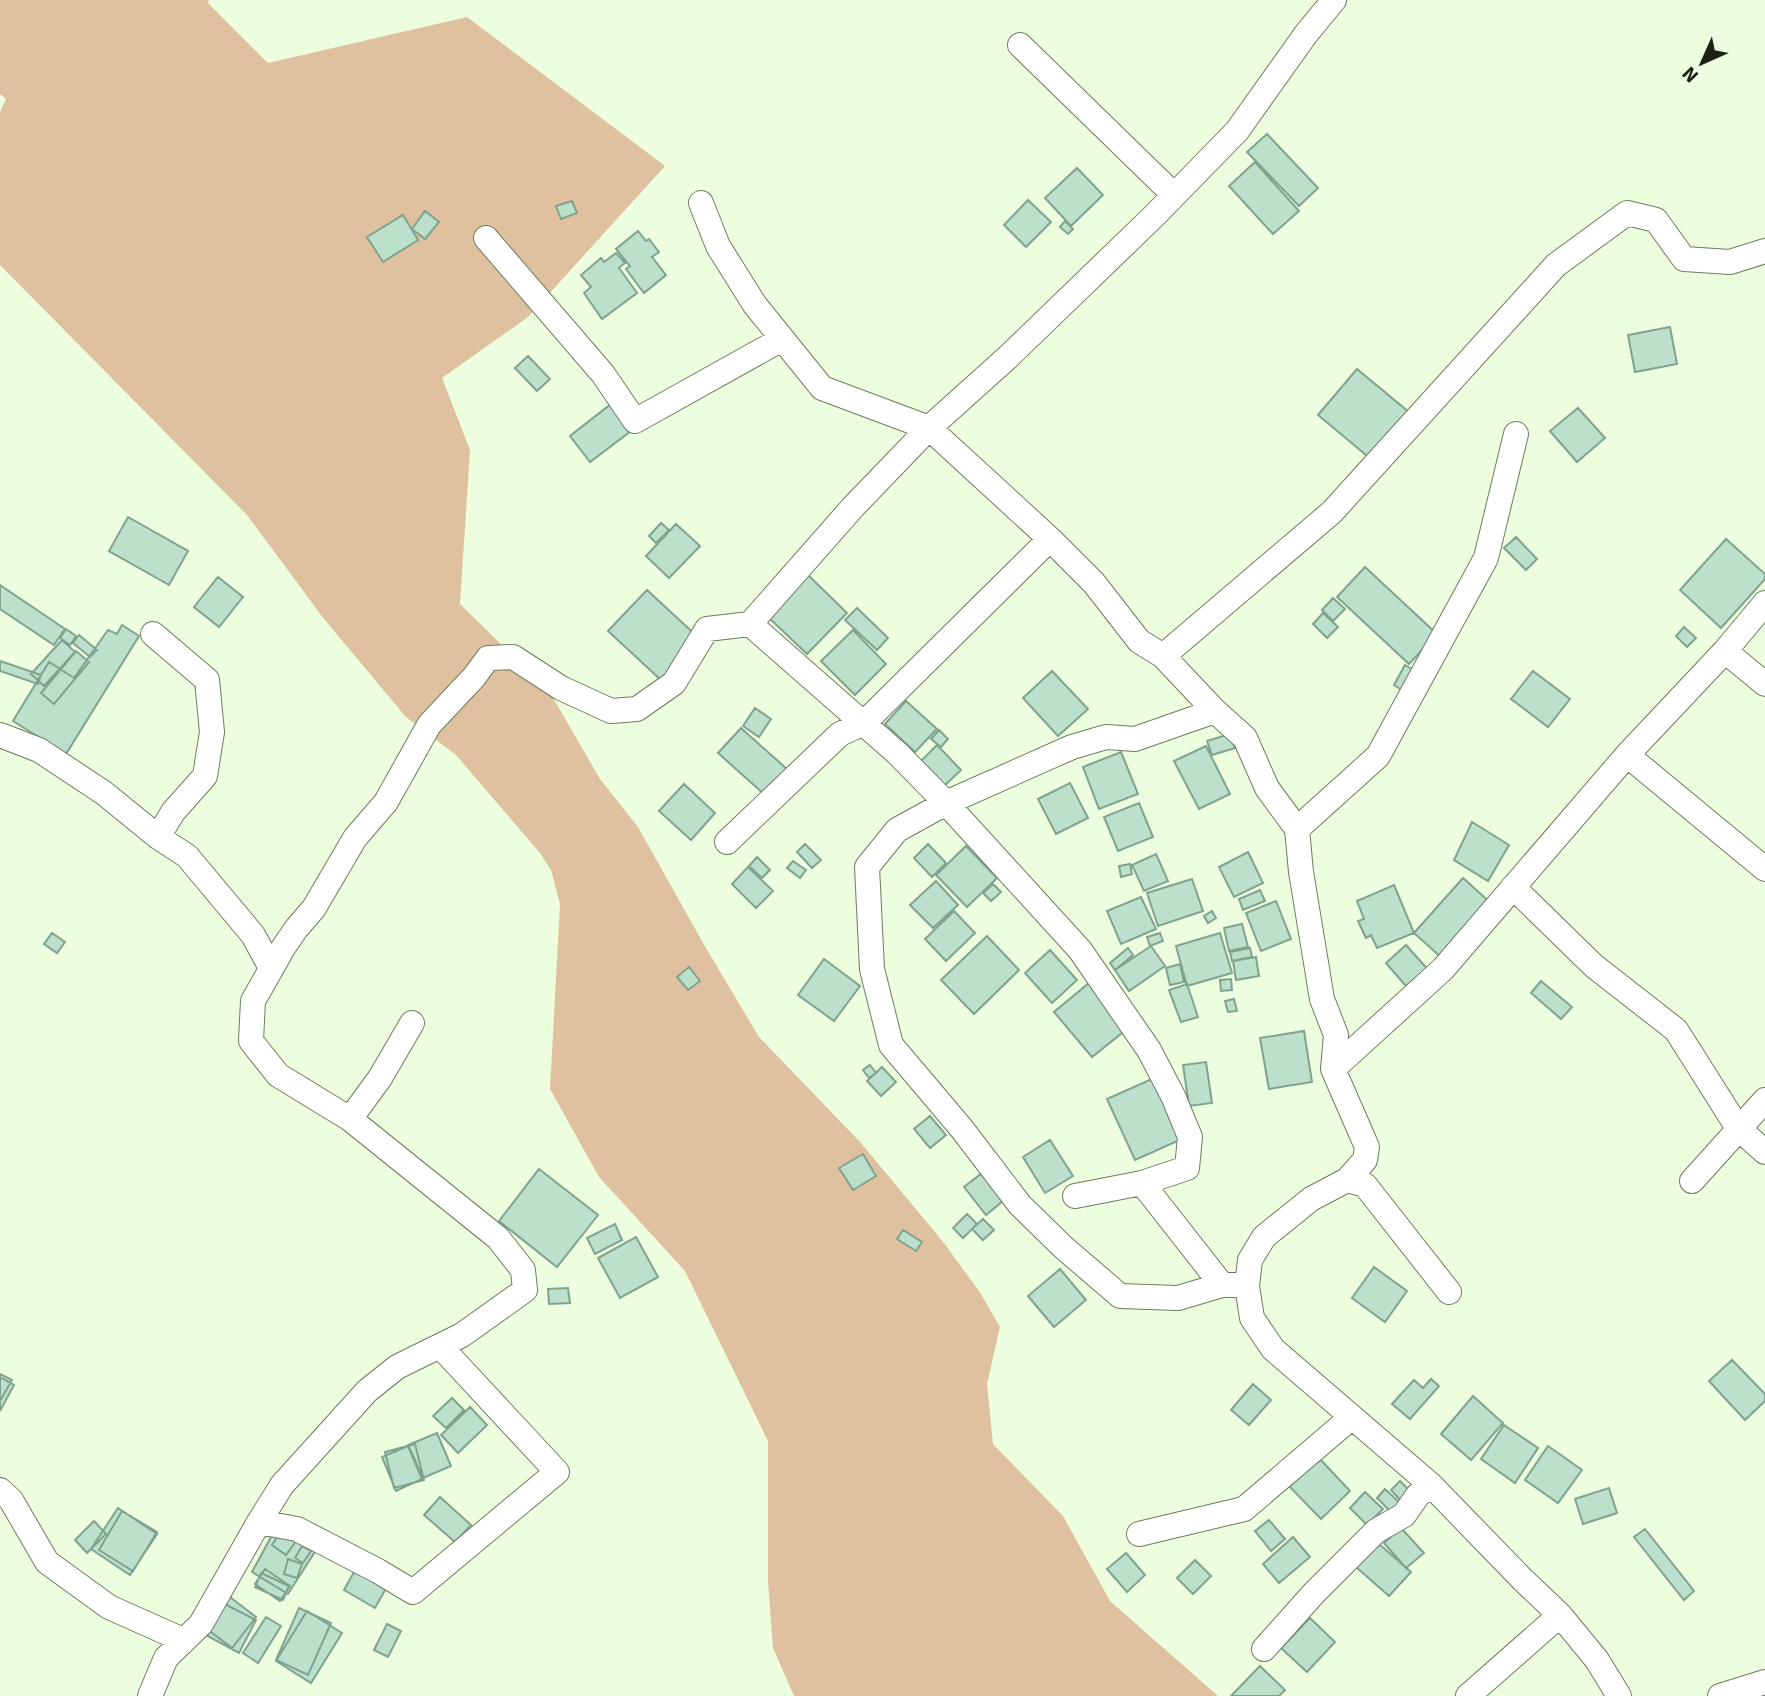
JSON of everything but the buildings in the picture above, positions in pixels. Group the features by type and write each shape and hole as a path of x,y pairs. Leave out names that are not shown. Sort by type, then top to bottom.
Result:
{"street":[{"path":"150,1696 166,1658 201,1624 258,1522 282,1485 367,1391 397,1367 462,1335 525,1290 523,1270 498,1238 350,1119 278,1075 251,1041 253,1002 271,968 296,929 314,908 355,838 386,802 429,725 488,659 513,657 561,688 611,711 637,709 674,683 707,629 750,624 853,507 929,428 1008,357 1237,131 1306,34 1334,0"},
{"path":"1020,45 1174,195"},
{"path":"701,203 718,246 755,306 822,388 929,428 1050,539 1094,583 1139,640 1163,656 1215,711 1245,738 1267,788 1297,829 1301,872 1322,999 1336,1035 1333,1069 1367,1147 1365,1160 1347,1180 1311,1199 1264,1237 1235,1285 1178,1298 1120,1296 1063,1247 1020,1205 962,1129 891,1045 872,969 867,867 897,830 946,803 1072,747 1106,737 1135,739 1215,711"},
{"path":"1163,656 1332,512 1556,265 1627,213 1656,220 1684,259 1730,262 1765,251"},
{"path":"485,239 603,374 635,421 782,339"},
{"path":"1297,829 1378,756 1486,558 1516,434"},
{"path":"727,842 840,734 864,723 1050,539"},
{"path":"1333,1069 1443,969 1627,755 1725,651 1765,603"},
{"path":"750,624 864,723 946,803 1080,950 1149,1050 1173,1096 1190,1137 1186,1168 1142,1183 1075,1196"},
{"path":"153,634 207,680 212,732 205,776 173,812 158,837"},
{"path":"1725,651 1765,684"},
{"path":"0,734 39,750 104,793 158,837 187,856 253,935 271,968"},
{"path":"1627,755 1765,869"},
{"path":"1513,887 1594,966 1676,1030 1738,1129 1765,1152"},
{"path":"253,935 296,929"},
{"path":"350,1119 380,1079 412,1023"},
{"path":"1692,1181 1765,1100"},
{"path":"1347,1180 1365,1185 1449,1293"},
{"path":"1142,1183 1235,1285 1252,1318 1273,1349 1431,1485 1560,1615 1597,1660 1619,1696"},
{"path":"258,1522 297,1529 413,1592 557,1472 440,1346"},
{"path":"1139,1534 1244,1509 1352,1417"},
{"path":"1264,1649 1315,1592 1376,1531 1404,1515 1418,1495 1431,1485"},
{"path":"0,1490 11,1500 47,1562 110,1607 183,1640"},
{"path":"1468,1696 1560,1615"},
{"path":"1720,1696 1765,1682"}],"shaded area":[{"path":"0,0 209,0 208,3 268,63 467,17 665,166 528,317 442,378 470,450 460,604 549,691 600,779 638,827 759,1037 861,1143 944,1243 981,1294 1000,1327 987,1384 993,1444 1063,1516 1110,1601 1218,1696 794,1696 773,1648 768,1582 768,1441 685,1271 599,1177 550,1089 560,904 551,870 540,853 456,755 406,717 324,619 247,515 0,265 0,112 6,99 0,94"}]}
